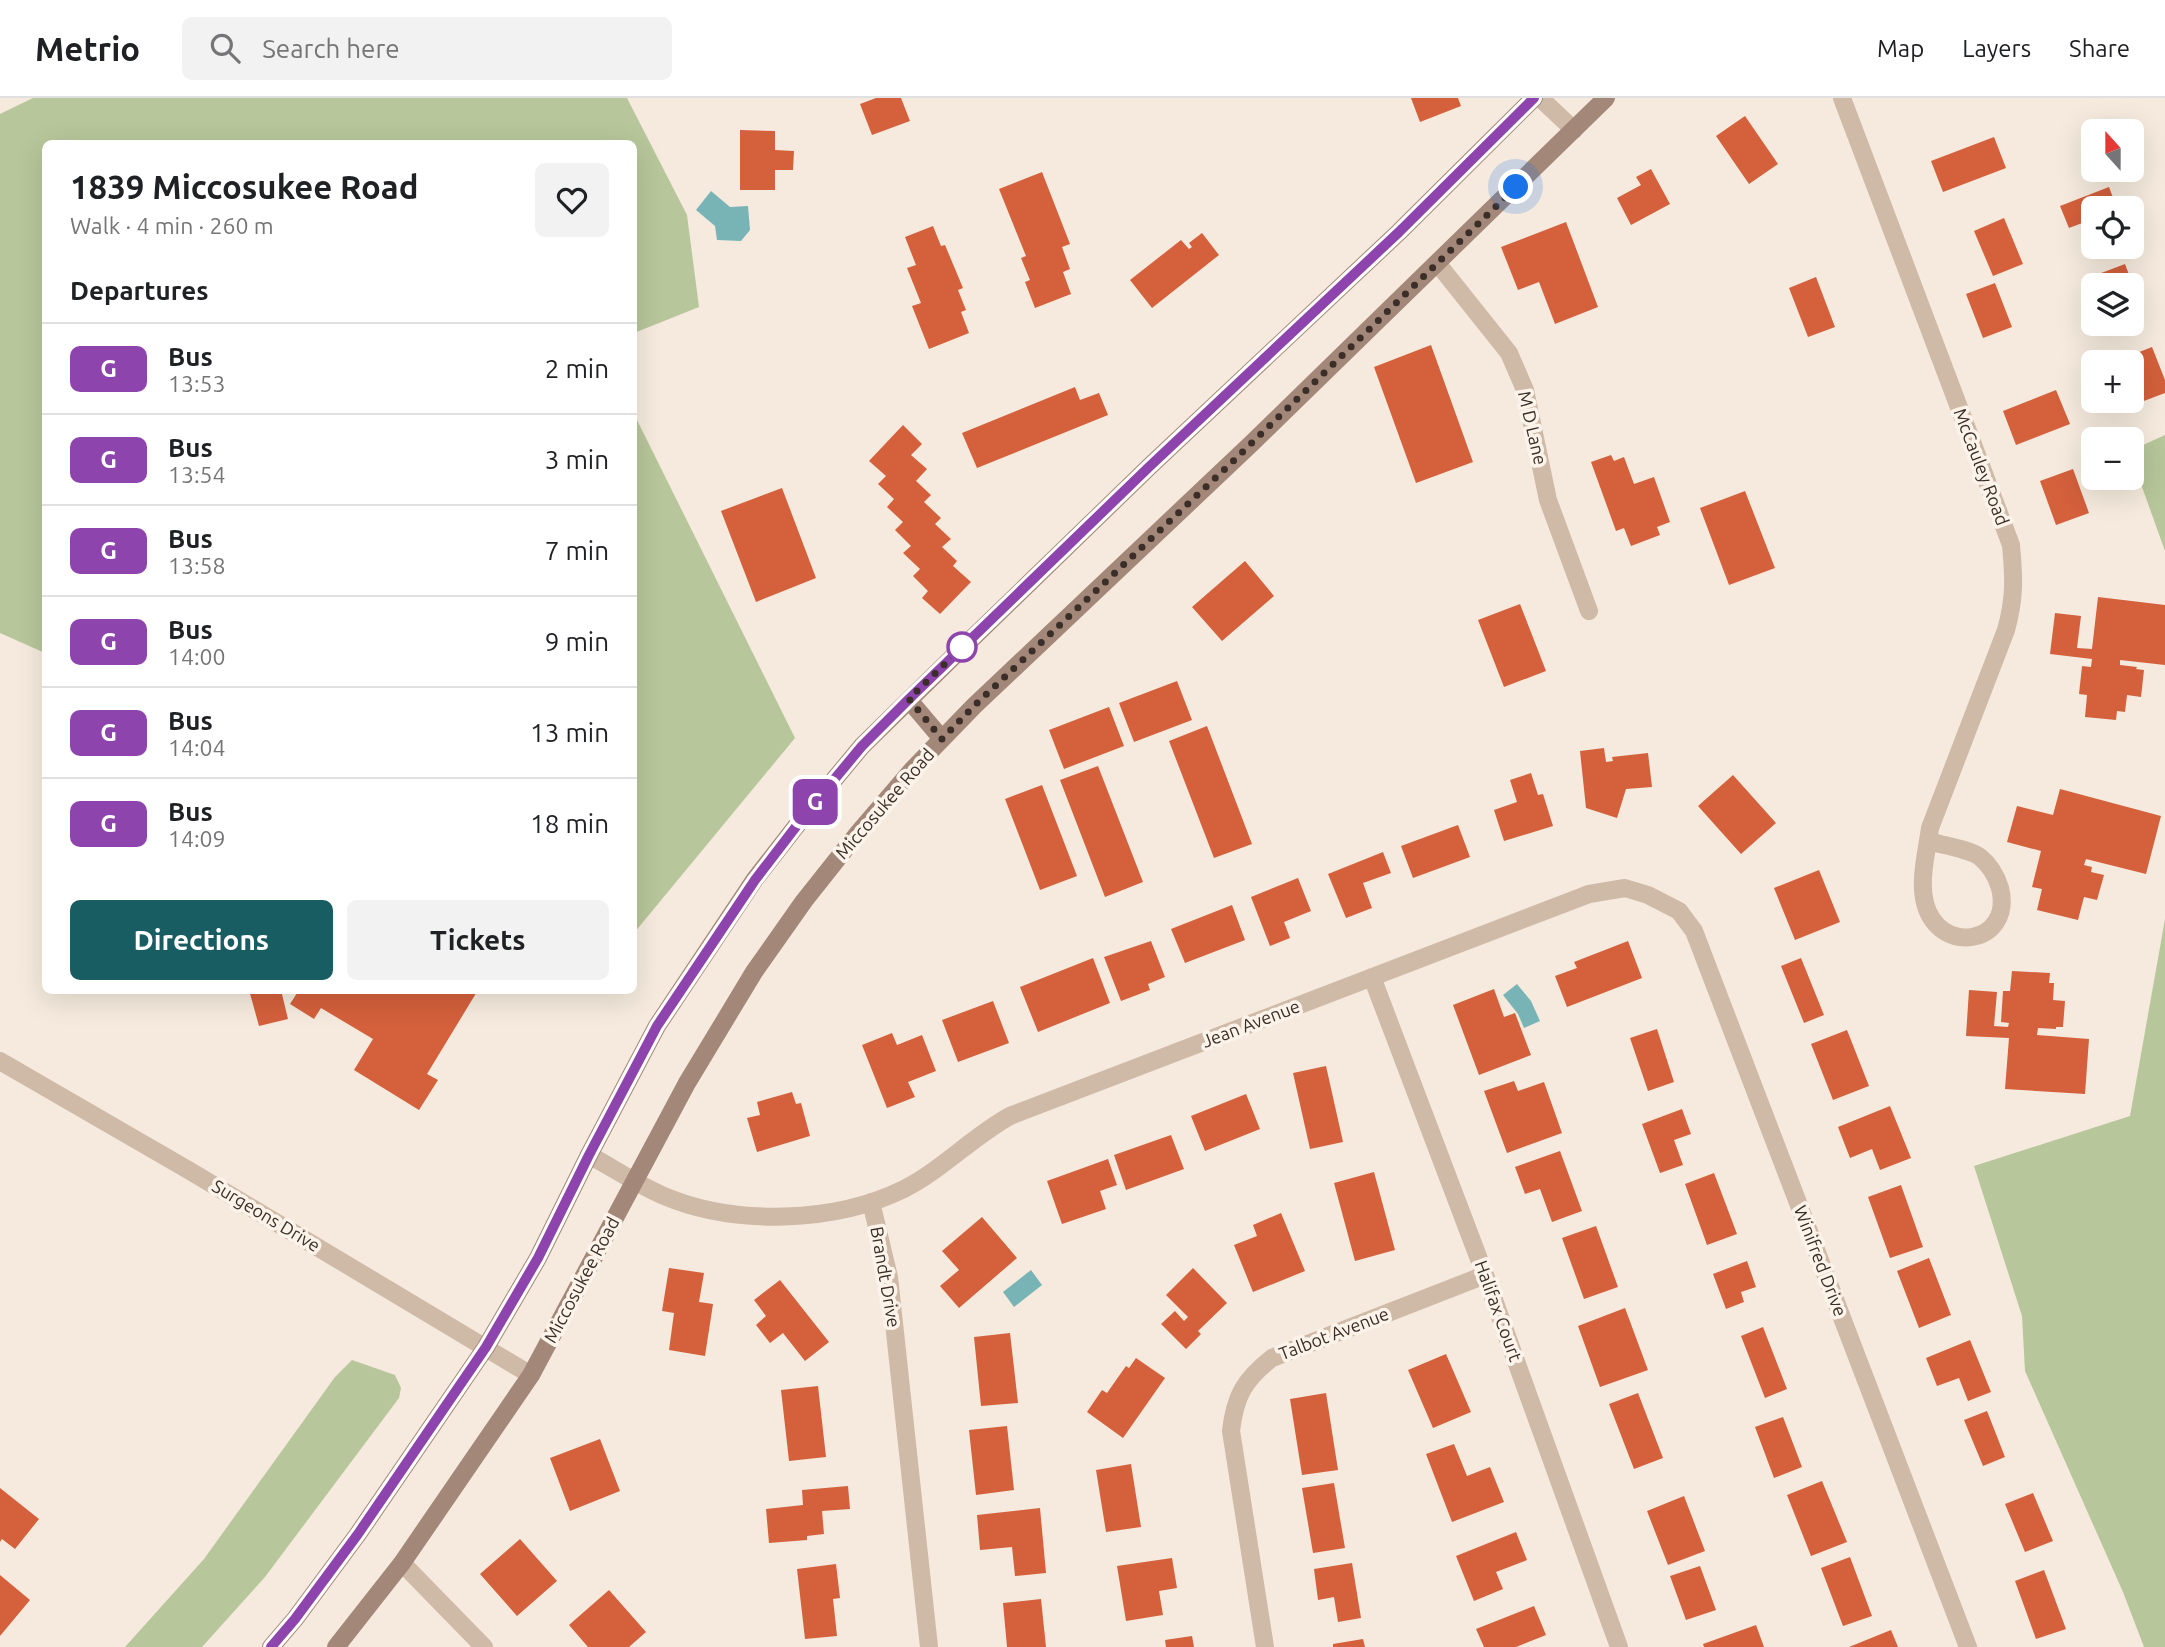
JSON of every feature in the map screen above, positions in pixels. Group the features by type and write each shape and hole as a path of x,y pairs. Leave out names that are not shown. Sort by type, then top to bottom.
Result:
{"street":[{"path":"271,1647 358,1534 486,1347 538,1258 657,1026 755,880 808,811 862,746 909,699 1150,466 1399,232 1534,98"},
{"path":"1540,98 1574,130"},
{"name":"Miccosukee Road","path":"336,1647 402,1563 531,1375 687,1083 754,972 804,901 858,832 912,770 974,706 1438,264 1606,98"},
{"name":"McCauley Road","path":"1842,98 2011,545 2014,596 2006,630 1930,828 1928,841 1924,887 1924,901 1930,918 1941,930 1965,939 1980,936 1997,923 2003,902 1996,874 1978,856 1928,841"},
{"name":"M D Lane","path":"1438,264 1508,353 1525,390 1548,500 1589,611"},
{"path":"909,699 942,739"},
{"name":"Jean Avenue","path":"871,1202 904,1189 931,1172 986,1129 1010,1116 1589,894 1625,888 1648,895"},
{"name":"Winifred Drive","path":"1648,895 1679,911 1694,931 1968,1647"},
{"name":"Halifax Court","path":"1372,977 1485,1275 1619,1647"},
{"name":"Surgeons Drive","path":"0,1061 531,1375"},
{"name":"Brandt Drive","path":"589,1155 665,1196 719,1212 764,1217 808,1215 871,1202 889,1277 929,1647"},
{"name":"Talbot Avenue","path":"1265,1647 1231,1431 1233,1409 1241,1389 1253,1373 1272,1358 1485,1275"},
{"path":"402,1563 484,1647"}],"green space":[{"path":"33,98 627,98 687,215 699,307 637,332 637,140 42,140 42,652 0,633 0,114"},
{"path":"637,420 795,738 637,929"},
{"path":"2165,435 2165,551 2143,490 2144,445"},
{"path":"2165,919 2165,1647 2144,1647 2123,1592 2025,1371 2022,1316 1974,1166 2130,1116"},
{"path":"352,1360 395,1375 401,1388 399,1398 265,1577 202,1647 125,1647 204,1559 335,1377"}],"water":[{"path":"711,191 730,207 748,206 750,230 741,241 717,240 715,226 696,210"},
{"path":"1517,984 1531,1001 1540,1021 1524,1028 1518,1014 1503,995"},
{"path":"1031,1270 1042,1285 1014,1307 1003,1292"}],"building":[{"path":"876,98 901,98 910,121 872,135 860,104"},
{"path":"1411,98 1458,98 1461,106 1420,122"},
{"path":"1745,116 1778,164 1749,184 1716,136"},
{"path":"740,130 775,131 775,150 794,151 793,170 775,170 775,190 740,190"},
{"path":"1994,137 2006,168 1943,192 1931,161"},
{"path":"1651,169 1670,204 1631,225 1617,198 1641,185 1636,177"},
{"path":"1042,172 1070,244 1062,247 1070,269 1063,272 1071,294 1035,308 1025,282 1030,280 1021,258 1026,256 999,189"},
{"path":"2109,187 2112,196 2086,196"},
{"path":"2081,198 2081,224 2069,228 2060,206"},
{"path":"2004,218 2023,264 1993,276 1974,231"},
{"path":"1566,222 1598,307 1555,324 1539,282 1518,290 1501,247"},
{"path":"933,226 941,246 945,245 963,288 958,290 966,310 961,312 969,333 929,349 912,306 921,303 907,268 916,265 905,237"},
{"path":"1202,233 1219,255 1152,308 1130,280 1181,240 1189,249 1192,247 1189,243"},
{"path":"2125,264 2128,273 2101,273"},
{"path":"1816,277 1835,327 1808,337 1789,288"},
{"path":"1995,283 2012,327 1983,338 1966,294"},
{"path":"1431,345 1473,462 1416,483 1374,367"},
{"path":"2152,347 2165,380 2165,393 2144,401 2144,350"},
{"path":"1075,387 1080,400 1099,393 1108,415 977,468 962,433"},
{"path":"2056,390 2070,424 2016,445 2003,411"},
{"path":"903,425 922,444 911,455 927,469 916,481 931,495 924,502 941,518 935,524 951,539 942,547 957,561 953,566 971,582 940,614 922,598 928,591 913,576 920,569 903,553 911,546 895,530 903,522 887,507 894,499 878,484 886,476 869,461"},
{"path":"1611,455 1614,461 1624,457 1634,484 1654,477 1670,522 1657,527 1660,535 1631,546 1624,528 1616,531 1591,462"},
{"path":"2073,469 2089,513 2056,525 2040,481"},
{"path":"782,488 816,578 756,602 721,511"},
{"path":"1745,491 1775,568 1729,585 1700,508"},
{"path":"1245,561 1274,596 1222,641 1192,607"},
{"path":"2098,597 2165,605 2165,665 2120,660 2120,665 2144,670 2141,697 2127,695 2125,712 2117,711 2116,720 2085,717 2087,695 2079,694 2082,666 2091,667 2092,659 2050,654 2055,613 2081,616 2077,648 2092,649"},
{"path":"1520,604 1546,671 1504,687 1478,620"},
{"path":"1177,681 1192,720 1134,742 1119,703"},
{"path":"1109,707 1124,746 1064,769 1049,730"},
{"path":"1207,726 1252,844 1214,858 1169,741"},
{"path":"1604,748 1606,762 1613,761 1612,757 1648,753 1652,787 1626,789 1617,818 1586,808 1580,751"},
{"path":"1098,766 1143,882 1105,897 1060,780"},
{"path":"1531,773 1538,795 1543,794 1553,826 1504,841 1494,810 1517,802 1510,780"},
{"path":"1733,775 1776,823 1741,854 1698,806"},
{"path":"1042,785 1077,876 1040,890 1005,799"},
{"path":"2060,789 2161,816 2146,874 2086,859 2084,865 2092,867 2091,872 2104,875 2097,900 2084,897 2078,920 2037,910 2042,889 2032,887 2041,851 2007,842 2017,806 2053,815"},
{"path":"1458,825 1470,857 1413,878 1401,846"},
{"path":"1383,852 1391,873 1363,883 1372,908 1346,918 1328,874"},
{"path":"1819,870 1840,922 1795,940 1774,888"},
{"path":"1298,878 1311,911 1284,922 1290,938 1270,946 1251,897"},
{"path":"1232,905 1245,940 1185,963 1171,929"},
{"path":"1151,941 1165,977 1148,984 1150,990 1121,1001 1104,957"},
{"path":"1628,941 1642,978 1567,1007 1555,976 1577,968 1574,962"},
{"path":"1093,958 1110,1003 1038,1032 1020,987"},
{"path":"1801,958 1824,1015 1804,1023 1781,966"},
{"path":"2012,971 2050,973 2049,983 2054,983 2053,1000 2065,1001 2063,1027 2038,1028 2037,1035 2089,1039 2085,1094 2005,1089 2009,1038 1966,1036 1969,990 1997,992 1994,1026 2008,1027 2009,1023 2001,1022 2003,991 2010,991"},
{"path":"1494,989 1504,1017 1515,1013 1531,1055 1479,1075 1453,1005"},
{"path":"250,994 282,994 288,1019 259,1026"},
{"path":"296,994 476,994 427,1074 438,1080 419,1110 354,1070 373,1039 321,1008 314,1019 290,1004"},
{"path":"993,1001 1009,1043 958,1062 942,1020"},
{"path":"1657,1029 1674,1082 1648,1091 1630,1038"},
{"path":"1847,1030 1869,1086 1833,1100 1811,1044"},
{"path":"892,1033 897,1045 922,1035 936,1071 908,1082 915,1097 887,1108 862,1045"},
{"path":"1326,1066 1343,1142 1310,1149 1293,1073"},
{"path":"1514,1081 1518,1091 1544,1082 1562,1133 1507,1153 1484,1091"},
{"path":"792,1092 796,1104 801,1103 810,1136 757,1152 747,1118 760,1115 757,1102"},
{"path":"1246,1094 1260,1129 1205,1151 1191,1116"},
{"path":"1890,1106 1911,1158 1880,1170 1872,1149 1850,1158 1838,1127"},
{"path":"1682,1109 1691,1134 1674,1140 1683,1165 1660,1173 1642,1124"},
{"path":"1171,1135 1184,1169 1126,1190 1114,1155"},
{"path":"1560,1151 1582,1211 1552,1222 1540,1189 1525,1194 1515,1167"},
{"path":"1108,1159 1117,1185 1100,1191 1106,1209 1062,1224 1047,1181"},
{"path":"1374,1172 1395,1250 1355,1261 1334,1183"},
{"path":"1714,1173 1737,1234 1707,1245 1685,1184"},
{"path":"1901,1185 1923,1247 1890,1258 1868,1197"},
{"path":"1281,1213 1305,1271 1253,1292 1234,1245 1257,1236 1253,1225"},
{"path":"982,1217 1017,1258 959,1308 940,1286 959,1270 942,1251"},
{"path":"1596,1226 1618,1287 1584,1299 1562,1238"},
{"path":"1929,1258 1951,1315 1919,1328 1897,1271"},
{"path":"1747,1261 1756,1287 1741,1292 1744,1302 1726,1309 1713,1274"},
{"path":"669,1268 704,1273 699,1302 713,1304 705,1356 669,1350 674,1313 662,1311"},
{"path":"1193,1268 1227,1303 1198,1331 1201,1334 1186,1349 1161,1324 1175,1311 1184,1321 1188,1317 1166,1295"},
{"path":"780,1280 829,1342 805,1361 783,1333 770,1343 756,1325 766,1316 754,1300"},
{"path":"1625,1308 1648,1370 1600,1387 1578,1326"},
{"path":"1763,1327 1787,1389 1765,1398 1741,1336"},
{"path":"1010,1333 1018,1403 981,1406 974,1337"},
{"path":"1970,1340 1991,1392 1968,1401 1959,1378 1937,1386 1926,1358"},
{"path":"1446,1354 1471,1412 1433,1428 1408,1370"},
{"path":"1136,1358 1165,1378 1123,1438 1087,1412 1102,1390 1107,1393 1126,1366 1129,1368"},
{"path":"818,1386 826,1457 789,1461 781,1390"},
{"path":"1326,1393 1338,1470 1302,1475 1290,1399"},
{"path":"1638,1393 1663,1458 1634,1469 1609,1404"},
{"path":"1987,1411 2005,1457 1983,1466 1964,1420"},
{"path":"1783,1417 1802,1467 1774,1478 1755,1427"},
{"path":"1007,1426 1014,1490 976,1495 969,1430"},
{"path":"600,1439 620,1491 570,1511 550,1458"},
{"path":"1454,1444 1467,1476 1490,1467 1504,1502 1452,1522 1426,1454"},
{"path":"1131,1464 1141,1527 1106,1532 1096,1470"},
{"path":"1822,1481 1847,1542 1811,1556 1787,1495"},
{"path":"1334,1483 1345,1548 1313,1553 1302,1488"},
{"path":"848,1486 850,1509 822,1511 824,1534 807,1536 807,1540 769,1543 766,1509 803,1505 802,1490"},
{"path":"0,1488 39,1519 15,1549 2,1539 0,1542"},
{"path":"2033,1493 2053,1541 2025,1552 2005,1504"},
{"path":"1684,1496 1705,1551 1668,1565 1647,1511"},
{"path":"1040,1508 1046,1573 1015,1576 1012,1547 980,1550 977,1515"},
{"path":"1516,1532 1527,1560 1496,1572 1503,1589 1474,1601 1456,1556"},
{"path":"520,1539 557,1581 517,1616 480,1574"},
{"path":"1850,1557 1872,1616 1843,1626 1821,1568"},
{"path":"1172,1558 1177,1588 1159,1591 1163,1615 1126,1621 1117,1566"},
{"path":"1352,1563 1361,1618 1338,1622 1334,1597 1318,1600 1314,1569"},
{"path":"836,1564 840,1598 833,1599 837,1636 805,1639 797,1569"},
{"path":"1700,1566 1716,1610 1686,1620 1670,1576"},
{"path":"2044,1570 2066,1629 2036,1639 2015,1581"},
{"path":"0,1575 30,1600 0,1636"},
{"path":"609,1590 646,1632 629,1647 588,1647 569,1625"},
{"path":"1041,1599 1046,1647 1007,1647 1003,1603"},
{"path":"1534,1606 1546,1635 1516,1647 1484,1647 1476,1629"},
{"path":"1756,1625 1764,1647 1704,1647 1703,1644"},
{"path":"1891,1630 1898,1647 1849,1647"},
{"path":"1192,1636 1194,1647 1166,1647 1165,1640"},
{"path":"1363,1639 1365,1647 1333,1647 1333,1644"}],"bus line":[{"name":"G","path":"271,1647 358,1534 486,1347 538,1258 657,1026 755,880 808,811 862,746 909,699 1150,466 1399,232 1534,98"}],"route":[{"path":"962,647 909,699 942,739 1516,187"}]}
